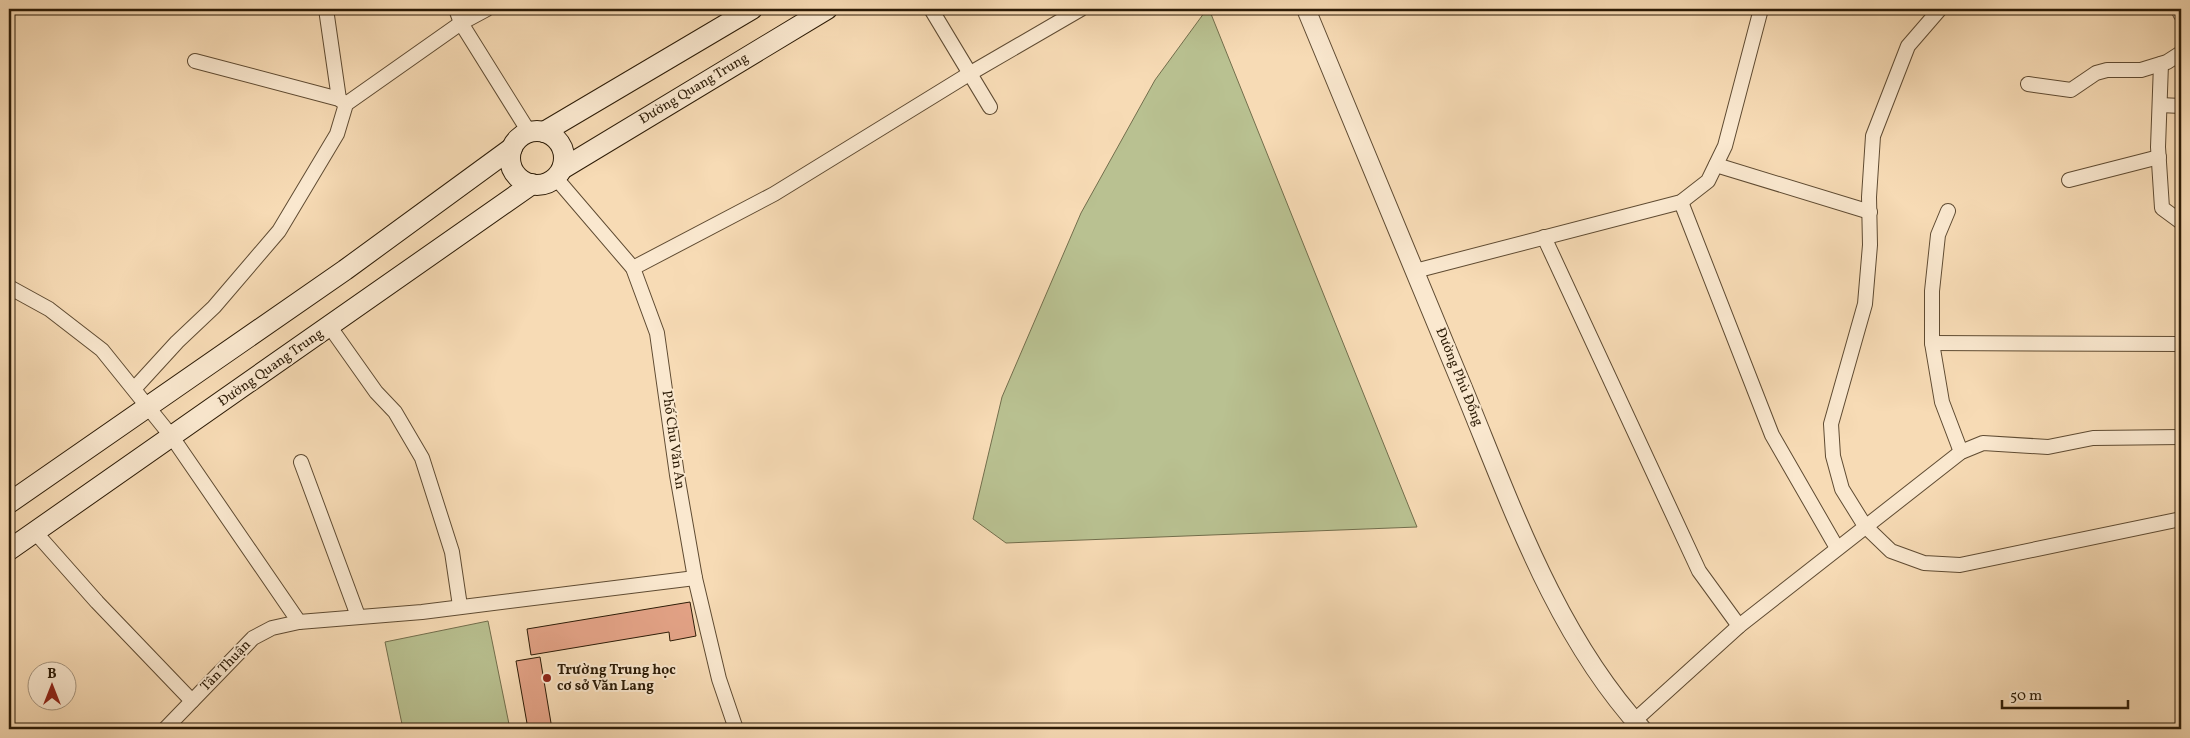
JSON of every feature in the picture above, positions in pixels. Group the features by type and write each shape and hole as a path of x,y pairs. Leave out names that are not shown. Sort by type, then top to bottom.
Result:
{"main road":[{"path":"9,503 345,270 512,148 519,138 536,132 752,9"},
{"name":"Đường Quang Trung","path":"558,173 828,9"},
{"path":"512,148 510,159 514,170 522,179 532,184 545,183 558,173 564,153 560,144 553,137 536,132"},
{"name":"Đường Quang Trung","path":"9,550 532,184"}],"street":[{"path":"134,389 177,342 214,307 280,231 337,134 343,101 326,9"},
{"path":"456,9 461,23 536,132"},
{"path":"195,62 343,101 461,23 486,9"},
{"path":"931,9 990,107"},
{"path":"633,268 774,194 969,74 1082,9"},
{"name":"Đường Phù Đổng","path":"1306,9 1506,492 1549,589 1611,691 1638,725"},
{"path":"1415,271 1681,202 1708,181 1725,146 1762,9"},
{"path":"1940,9 1908,46 1873,136 1870,245 1864,304 1832,424 1833,456 1842,489 1864,526 1891,550 1924,564 1960,565 2181,519"},
{"path":"2178,9 2181,15"},
{"path":"2028,84 2071,90 2096,73 2108,70 2141,70 2161,64 2181,52"},
{"path":"2161,64 2159,157 2162,208 2181,222"},
{"path":"2160,105 2181,106"},
{"path":"2069,180 2159,157"},
{"path":"1716,165 1870,212"},
{"name":"Phố Chu Văn An","path":"558,173 633,268 657,333 677,475 695,578 719,679 736,729"},
{"path":"1681,202 1772,434 1837,548"},
{"path":"1948,211 1938,235 1932,291 1932,343 1942,402 1961,452"},
{"path":"1544,237 1699,571 1738,626"},
{"path":"9,287 50,309 102,350 172,437 299,622"},
{"path":"330,327 376,392 394,412 422,458 452,552 460,606"},
{"path":"1932,343 2181,344"},
{"path":"1638,725 1738,626 1961,452 1983,443 2048,447 2093,438 2181,437"},
{"path":"301,462 358,616"},
{"path":"35,532 97,602 192,701"},
{"name":"Tân Thuận","path":"165,729 253,638 272,628 299,622 422,612 695,578"}],"green space":[{"path":"1207,9 1209,9 1417,527 1006,543 973,519 1002,397 1081,213 1155,80"},
{"path":"488,621 510,729 403,729 385,642"}],"building":[{"path":"690,602 696,636 670,641 669,632 531,655 527,629"},
{"path":"540,657 552,729 528,729 516,661"}],"place":[{"name":"Trường Trung học cơ sở Văn Lang","path":"547,678"}]}
